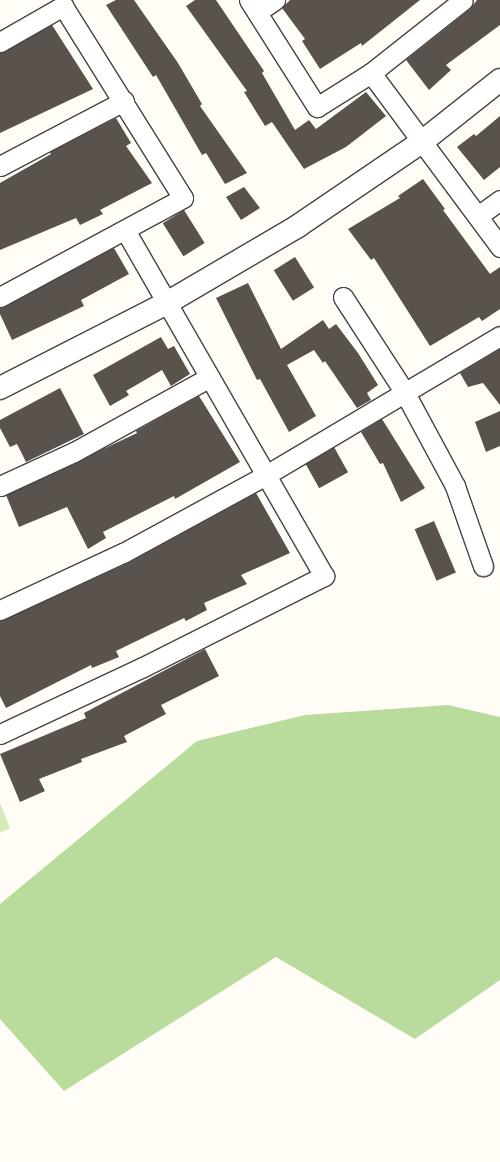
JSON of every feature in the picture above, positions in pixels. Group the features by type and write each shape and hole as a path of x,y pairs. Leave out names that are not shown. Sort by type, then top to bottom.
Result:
{"street":[{"path":"275,0 253,6 317,107 371,73 463,0"},
{"path":"0,42 63,6 124,101 183,198 0,297"},
{"path":"371,73 423,141 500,247"},
{"path":"0,388 168,303 298,226 423,141 500,80"},
{"path":"0,166 124,101"},
{"path":"478,216 500,200"},
{"path":"0,734 143,667 324,576 125,230"},
{"path":"344,297 405,393 455,486 484,566"},
{"path":"0,610 124,553 266,475 500,336"},
{"path":"0,486 74,452 210,377"}],"green space":[{"path":"448,705 500,717 500,980 415,1039 276,957 64,1091 0,1019 0,904 197,741 305,715"},
{"path":"0,803 10,828 0,833"}],"building":[{"path":"116,0 134,0 178,63 202,104 200,106 247,173 225,184 206,153 202,155 156,75 153,77 106,5"},
{"path":"195,0 216,0 264,71 262,73 295,130 309,120 316,129 366,92 386,116 346,147 304,169 272,122 265,126 244,92 247,91 186,6"},
{"path":"290,0 420,0 362,46 361,43 320,69 302,41 305,39 282,8"},
{"path":"477,0 500,0 500,25 446,65 451,70 429,90 406,60 470,9"},
{"path":"52,25 93,89 0,133 0,53"},
{"path":"500,116 500,167 484,180 457,147 474,134 476,136"},
{"path":"116,118 131,143 126,146 152,183 100,210 103,214 80,225 76,218 0,250 0,183 51,154 50,152"},
{"path":"423,179 445,209 443,210 490,274 500,267 500,309 482,321 479,317 430,346 374,258 371,260 348,229 400,198 398,196"},
{"path":"244,187 260,208 241,220 226,197"},
{"path":"184,210 205,243 183,256 163,223"},
{"path":"114,248 129,274 81,300 84,306 12,340 0,314 0,308"},
{"path":"295,257 314,288 293,301 274,270"},
{"path":"248,283 281,349 323,320 329,329 336,324 358,353 378,385 367,393 371,400 357,408 325,361 323,363 314,350 287,365 316,416 289,432 260,379 257,380 216,298"},
{"path":"161,337 168,349 174,346 190,374 171,386 162,370 126,391 129,395 110,406 93,375"},
{"path":"500,349 500,405 483,383 468,387 460,373"},
{"path":"60,388 84,434 26,462 17,444 10,447 0,428 0,420"},
{"path":"199,396 240,462 175,499 174,496 103,532 106,538 88,549 67,507 19,527 6,495 137,433 136,431"},
{"path":"500,411 500,446 486,452 475,422"},
{"path":"382,419 425,488 401,502 383,463 380,464 361,432"},
{"path":"334,447 348,472 319,488 305,463"},
{"path":"256,493 290,553 241,575 247,584 204,603 207,610 186,621 184,618 116,651 119,657 92,668 91,665 6,708 0,696 0,621 128,563"},
{"path":"434,521 456,573 437,581 415,529"},
{"path":"205,649 219,676 161,705 166,714 124,736 127,742 81,759 82,762 39,779 45,791 20,802 0,754 86,718 84,713"}]}
